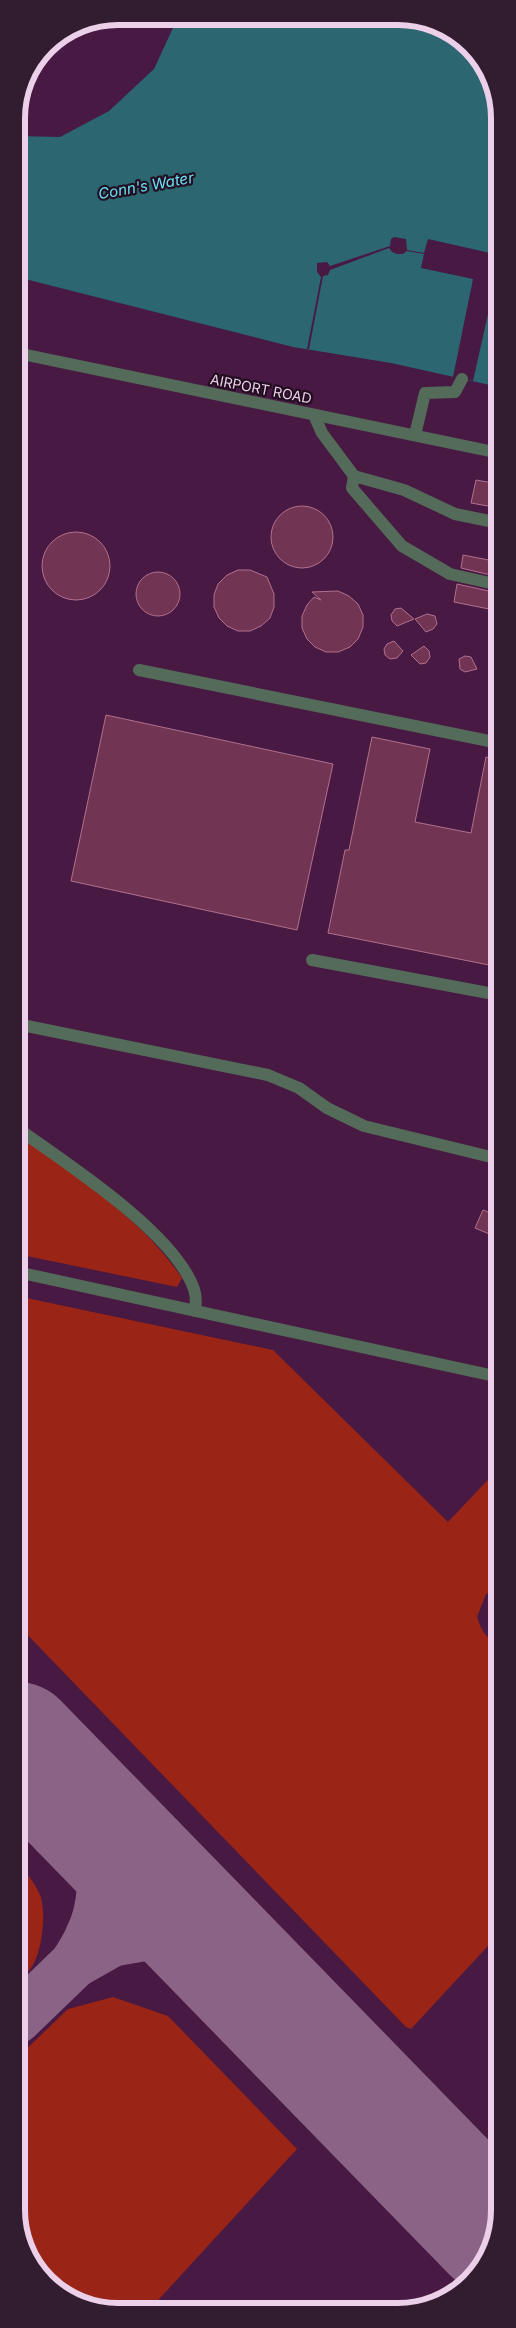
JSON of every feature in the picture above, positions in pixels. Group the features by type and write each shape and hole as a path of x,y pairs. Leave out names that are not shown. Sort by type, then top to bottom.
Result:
{"street":[{"name":"AIRPORT ROAD","path":"25,355 491,451"},
{"path":"415,435 425,394 455,392 462,378"},
{"path":"314,415 322,433 354,476 404,490 455,514 491,521"},
{"path":"354,476 352,488 402,546 450,574 491,583"},
{"path":"139,670 491,741"},
{"path":"312,960 491,994"},
{"path":"25,1026 268,1075 299,1088 327,1108 364,1126 491,1157"},
{"path":"25,1134 112,1197 160,1240 180,1264 194,1289 195,1312"},
{"path":"25,1274 491,1375"}],"shaded area":[{"path":"25,1140 106,1199 147,1235 182,1278 177,1287 25,1256"},
{"path":"25,1298 273,1350 448,1522 491,1476 491,1592 486,1594 477,1617 480,1626 491,1639 491,1943 411,2029 406,2027 25,1632"},
{"path":"25,1872 36,1886 40,1895 43,1912 41,1943 35,1961 25,1975"},
{"path":"113,1997 168,2016 297,2149 155,2303 112,2303 94,2300 72,2291 61,2284 41,2262 28,2234 25,2210 25,2050 68,2009"}],"water":[{"name":"Conn's Water","path":"174,25 410,26 428,30 444,37 464,52 472,61 484,83 488,94 491,118 491,385 391,363 293,347 25,279 25,136 60,137 109,111 154,69"}],"pier":[{"path":"394,237 406,239 407,250 424,253 428,239 491,253 491,301 473,381 453,377 473,279 421,268 424,254 407,251 403,254 397,254 389,248 330,270 328,275 323,276 309,349 307,349 321,277 317,272 317,263 327,262 330,266 390,246 391,239"}],"building":[{"path":"476,480 491,483 491,507 471,503"},
{"path":"302,506 314,509 324,515 330,525 333,537 330,549 324,559 314,565 302,568 290,565 280,559 274,549 271,537 274,525 280,515 290,509"},
{"path":"76,532 89,535 100,542 107,553 110,566 107,579 100,590 89,597 76,600 63,597 52,590 45,579 42,566 45,553 52,542 63,535"},
{"path":"463,555 491,560 491,575 461,568"},
{"path":"238,570 250,570 267,577 274,594 274,607 270,618 261,626 250,631 238,631 227,626 219,618 214,607 214,595 218,584 227,575"},
{"path":"162,572 174,578 179,585 179,603 174,610 167,615 154,616 142,610 137,603 136,590 142,578 149,573"},
{"path":"457,584 491,591 491,609 454,602"},
{"path":"338,591 349,596 358,604 363,615 363,627 358,639 350,647 338,652 326,652 315,647 307,639 302,628 302,616 307,605 314,597 321,600 312,592"},
{"path":"401,608 414,619 397,626 392,621 391,615 395,609"},
{"path":"427,614 435,616 437,624 433,629 426,632 415,619"},
{"path":"394,641 403,651 397,658 390,659 385,655 384,649 387,644"},
{"path":"424,646 429,651 430,657 426,663 420,664 411,655"},
{"path":"465,656 471,657 477,669 465,672 460,669 459,659"},
{"path":"106,715 333,764 297,930 71,881"},
{"path":"372,737 430,749 415,822 471,833 486,757 491,758 491,965 328,933 345,850 349,850"},
{"path":"483,1210 491,1213 491,1235 475,1228"}],"taxiway":[{"path":"62,1791 83,1820 93,1839 100,1863 101,1876 100,1902 94,1926 74,1964 113,1942 147,1936 183,1943 211,1952 239,1973"},
{"path":"25,2011 74,1964"},
{"path":"478,2219 489,2225"}],"runway":[{"path":"25,1751 489,2228"}]}
